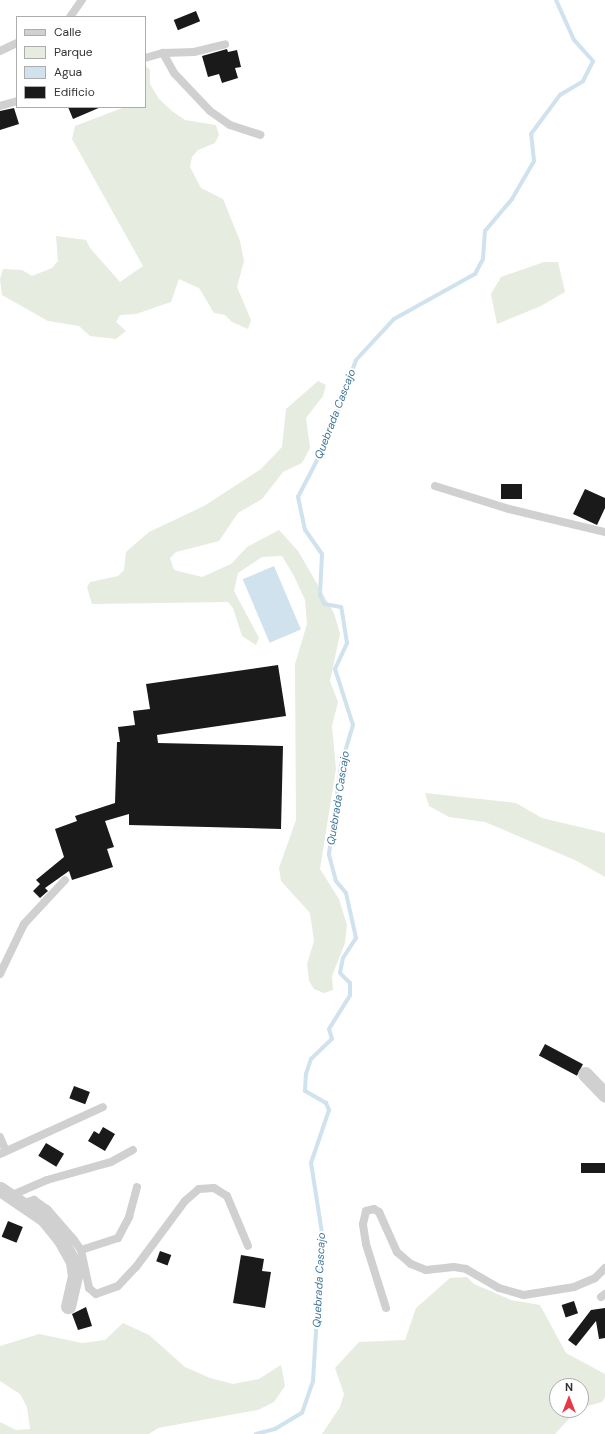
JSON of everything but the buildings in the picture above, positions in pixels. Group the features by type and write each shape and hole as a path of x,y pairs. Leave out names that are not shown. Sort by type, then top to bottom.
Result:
{"street":[{"path":"585,1074 605,1095"},
{"path":"11,1196 44,1218 73,1262 74,1289 68,1306"}],"lane":[{"path":"71,16 82,0"},
{"path":"0,51 16,43"},
{"path":"146,58 163,53 194,52 225,44"},
{"path":"163,53 174,73 210,111 236,128 260,135"},
{"path":"0,106 16,101"},
{"path":"435,486 502,507 605,532"},
{"path":"0,974 24,924 65,880"},
{"path":"0,1137 3,1152 103,1107"},
{"path":"11,1196 47,1180 104,1164 133,1150"},
{"path":"81,1250 118,1238 129,1217 137,1187"},
{"path":"11,1196 34,1200 47,1209 81,1250 89,1288 96,1294 104,1294 118,1286 150,1251 185,1201 199,1188 214,1188 227,1196 248,1246"},
{"path":"386,1308 370,1259 363,1224 366,1211 374,1209 379,1212 397,1252 411,1264 426,1270 454,1267 466,1269 499,1288 524,1295 574,1287 594,1278 605,1268"}],"green space":[{"path":"146,66 150,70 150,84 159,99 172,111 185,120 216,125 219,135 215,143 198,150 192,157 190,167 201,188 223,199 240,241 244,261 237,287 251,320 248,329 232,322 225,315 214,313 199,288 179,279 171,302 136,314 120,315 116,322 126,331 116,339 90,336 79,326 48,321 2,295 0,279 3,269 22,270 32,276 52,268 58,261 56,236 86,240 90,248 120,282 143,266 72,139 75,126 122,108 146,108"},
{"path":"544,262 558,262 565,292 541,306 497,324 491,294 501,277"},
{"path":"318,381 326,385 323,396 306,418 310,448 302,463 283,472 262,499 238,513 219,541 176,552 170,558 174,570 202,577 231,564 247,547 279,530 298,551 334,613 340,634 330,681 338,702 332,726 336,769 320,869 339,899 347,925 345,943 332,976 333,990 324,993 314,989 309,981 307,964 314,941 310,913 281,881 279,868 296,820 295,664 307,624 305,600 294,576 282,556 262,557 238,573 234,591 259,638 256,645 242,636 233,608 228,602 92,604 87,587 90,582 118,576 124,570 126,552 149,532 204,506 261,469 282,447 286,409"},
{"path":"425,793 516,803 542,818 605,833 605,877 577,861 485,822 449,817 429,806"},
{"path":"467,1277 474,1284 511,1300 540,1305 566,1353 605,1374 605,1397 602,1402 589,1406 589,1378 549,1378 549,1418 570,1418 555,1434 322,1434 340,1407 344,1394 335,1368 359,1342 405,1340 416,1308 450,1278"},
{"path":"123,1323 149,1335 185,1367 210,1378 233,1384 259,1379 281,1365 285,1386 274,1402 258,1410 158,1428 149,1434 0,1434 0,1422 16,1430 30,1429 27,1407 20,1394 0,1381 0,1346 39,1334 82,1343 105,1340"}],"water":[{"path":"274,566 301,630 270,643 243,579"}],"waterway":[{"name":"Quebrada Cascajo","path":"256,1434 275,1429 302,1413 313,1381 322,1233 311,1163 329,1110 326,1103 305,1091 306,1074 311,1059 332,1039 329,1029 350,995 350,983 340,973 343,958 356,938 346,893 336,881 329,854 341,765 353,725 335,669 347,643 341,607 324,604 320,595 322,554 305,530 298,497 326,443 356,360 394,319 475,274 483,259 485,231 512,199 534,161 531,134 560,95 583,81 593,61 574,40 556,0"}]}
